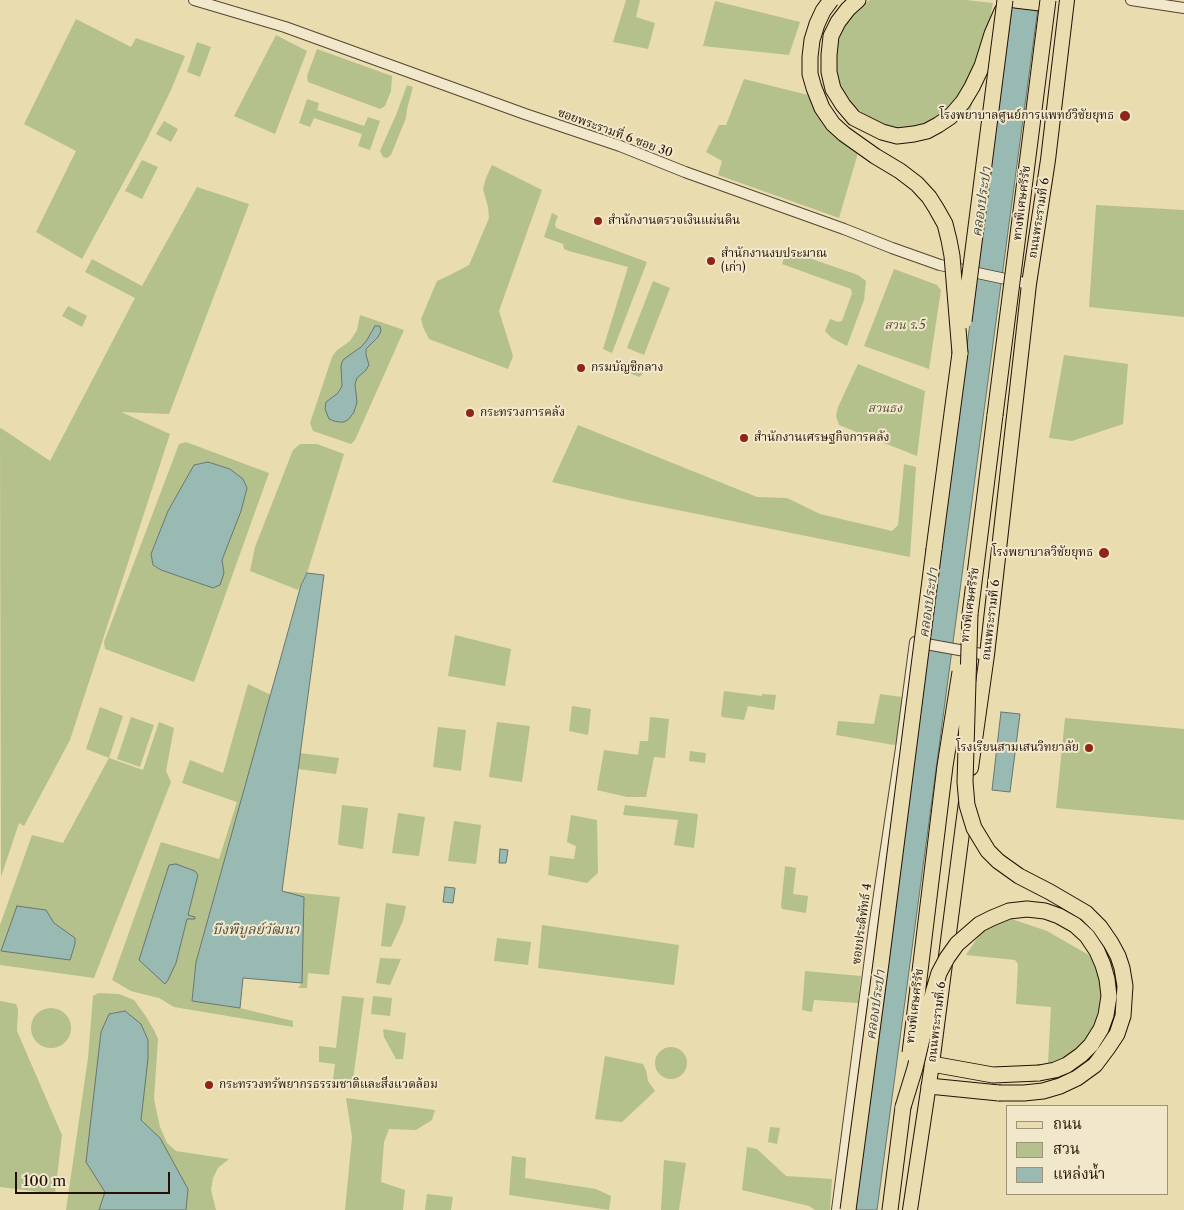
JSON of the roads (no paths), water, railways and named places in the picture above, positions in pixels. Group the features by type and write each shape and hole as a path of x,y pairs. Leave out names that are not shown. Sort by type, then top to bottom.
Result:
{"highway":[{"path":"831,0 823,11 812,40 810,74 814,88 822,108 833,124 844,134 917,184 929,197 945,224 952,256 960,352"},
{"path":"858,0 838,22 831,36 828,55 833,89 854,118 882,132 897,136 927,131 950,117 963,102 982,66 992,34 1008,1"},
{"path":"848,1210 924,617 1008,1"},
{"path":"1008,1 1045,1"},
{"name":"ทางพิเศษศรีรัช","path":"890,1210 945,766 970,614 1045,1"},
{"path":"929,1086 999,1093 1024,1093 1060,1086 1077,1078 1095,1065 1116,1034 1123,1016 1125,986 1122,968 1118,956 1100,927 1086,913 1020,876 998,861 988,851 974,828 967,805 965,782 970,614"},
{"path":"903,1107 915,1068 932,993 939,973 957,944 980,924 992,918 1009,911 1027,909 1045,911 1059,916 1075,925 1087,936 1097,950 1103,964 1108,979 1109,996 1106,1016 1101,1029 1091,1045 1081,1055 1067,1065 1055,1070 1039,1073 993,1075 932,1064"}],"main road":[{"name":"ถนนพระรามที่ 6","path":"910,1210 929,1086 960,841 987,655 1029,284 1048,160 1067,0"}],"street":[{"name":"ซอยพระรามที่ 6 ซอย 30","path":"194,0 285,26 525,114 620,146 685,172 946,267 1029,284"},
{"path":"1131,0 1184,8"},
{"name":"ซอยประดิพัทธ์ 4","path":"838,1210 874,928 915,642 987,655"}],"water":[{"path":"1013,0 1039,0 877,1210 852,1210"},
{"path":"375,326 380,326 381,331 378,337 366,349 369,365 357,378 355,384 357,402 354,412 344,422 329,419 325,409 326,402 338,393 342,386 342,362 361,347"},
{"path":"208,462 230,469 243,479 247,488 241,511 222,560 224,573 220,585 213,588 161,570 153,565 151,554 168,511 194,465"},
{"name":"บึงพิบูลย์วัฒนา","path":"307,573 324,575 282,891 304,897 302,983 243,978 240,1008 192,1001 196,962 301,585"},
{"path":"1001,712 1020,714 1010,792 992,790"},
{"path":"500,849 508,850 506,863 499,863"},
{"path":"176,864 195,871 198,875 188,915 195,917 195,919 187,919 176,963 165,984 139,960 169,865"},
{"path":"445,887 455,888 453,903 443,902"},
{"path":"17,906 46,910 54,923 75,938 70,960 1,951"},
{"path":"125,1011 141,1024 148,1040 148,1059 141,1120 160,1138 188,1189 186,1210 99,1210 105,1192 86,1162 101,1032 109,1014"}],"place":[{"name":"โรงพยาบาลศูนย์การแพทย์วิชัยยุทธ","path":"1125,116"},
{"name":"สำนักงานตรวจเงินแผ่นดิน","path":"598,221"},
{"name":"สำนักงานงบประมาณ (เก่า)","path":"711,261"},
{"name":"กรมบัญชีกลาง","path":"581,368"},
{"name":"กระทรวงการคลัง","path":"470,413"},
{"name":"สำนักงานเศรษฐกิจการคลัง","path":"744,438"},
{"name":"โรงพยาบาลวิชัยยุทธ","path":"1104,553"},
{"name":"โรงเรียนสามเสนวิทยาลัย","path":"1089,748"},
{"name":"กระทรวงทรัพยากรธรรมชาติและสิ่งแวดล้อม","path":"209,1085"}],"water label":[{"name":"คลองประปา","path":"982,202"},
{"name":"คลองประปา","path":"929,603"},
{"name":"คลองประปา","path":"876,1005"}],"park label":[{"name":"สวน ร.5","path":"905,326"},
{"name":"สวนธง","path":"885,409"}]}
